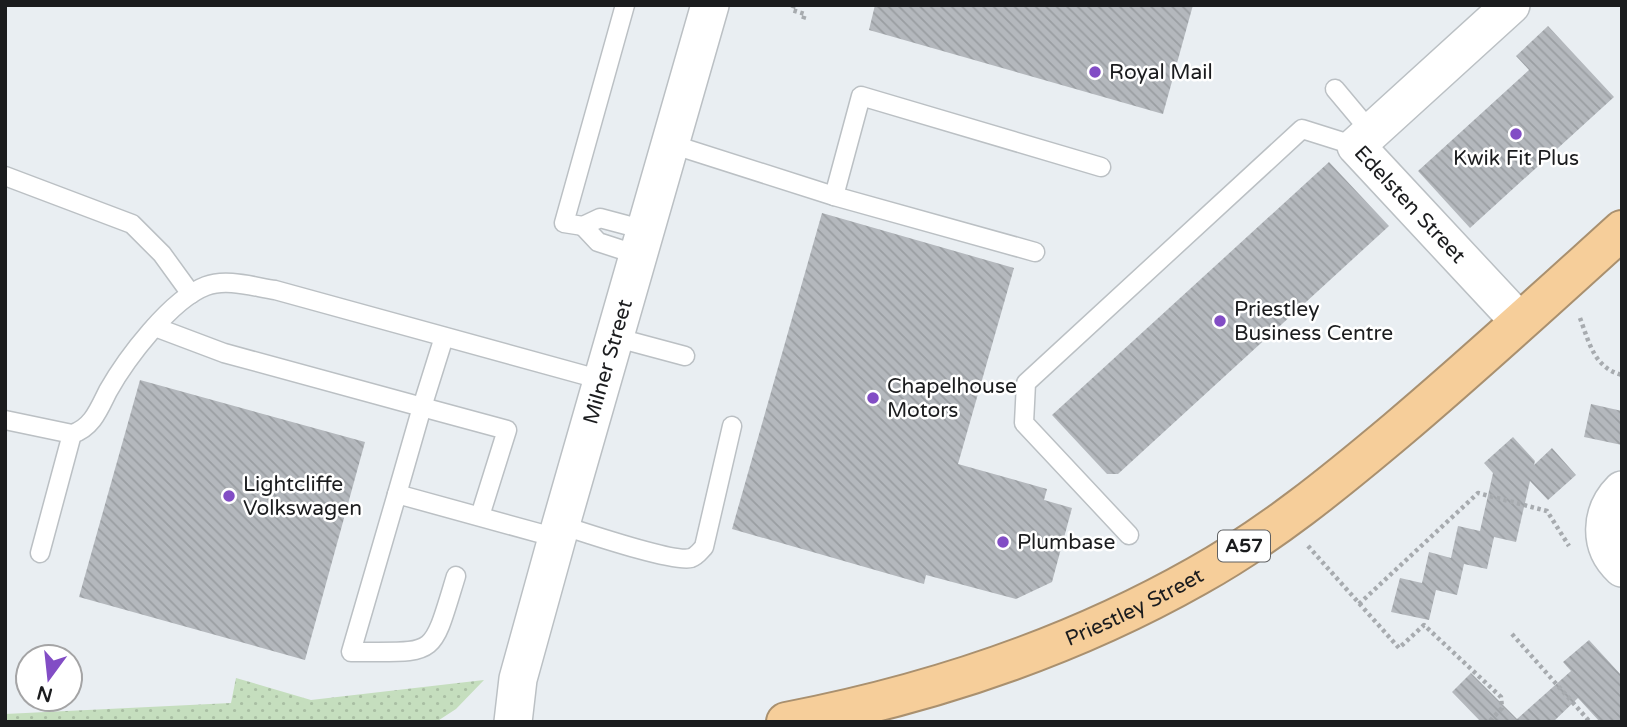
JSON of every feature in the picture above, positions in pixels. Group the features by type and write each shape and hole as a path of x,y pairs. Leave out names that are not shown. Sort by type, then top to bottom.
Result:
{"highway":[{"name":"Priestley Street","path":"786,722 834,717 958,681 1030,656 1128,613 1199,575 1284,519 1356,465 1622,230"}],"street":[{"name":"Milner Street","path":"513,722 519,679 559,531 710,5"},
{"name":"Edelsten Street","path":"1511,5 1364,139 1520,322"},
{"path":"1622,490 1606,513 1604,530 1607,547 1622,568"}],"lane":[{"path":"625,5 564,223 583,226 600,218 642,243"},
{"path":"1335,89 1364,139"},
{"path":"834,196 861,96 1101,167"},
{"path":"1129,536 1024,423 1026,383 1302,129 1364,139"},
{"path":"671,144 834,196 1035,252"},
{"path":"5,176 132,224 162,254 191,294"},
{"path":"583,226 598,242 642,243"},
{"path":"5,420 72,434 82,431 93,420 115,380 155,327 191,294 207,285 225,283 275,290 602,380"},
{"path":"155,327 224,353 507,430 480,516"},
{"path":"444,337 351,652 416,652 428,648 437,638 456,576"},
{"path":"614,337 685,356"},
{"path":"397,494 480,516 670,556 691,558 704,547 732,426"},
{"path":"40,553 72,434"}],"path":[{"path":"794,5 792,10 805,14 803,20"},
{"path":"1577,311 1594,355 1611,372 1622,375"},
{"path":"1359,604 1478,492 1547,511 1575,556"},
{"path":"1284,519 1399,648 1424,625 1501,697 1502,708 1489,722"},
{"path":"1511,634 1590,722"}],"green space":[{"path":"236,678 311,700 484,680 456,709 436,722 5,722 5,714 84,713 84,710 231,703"}],"building":[{"name":"Royal Mail","path":"875,5 1193,5 1163,114 869,30"},
{"name":"Kwik Fit Plus","path":"1548,26 1614,97 1470,228 1418,171 1529,70 1516,56"},
{"name":"Priestley Business Centre","path":"1329,162 1389,226 1118,474 1107,474 1052,415"},
{"name":"Chapelhouse Motors","path":"822,213 1014,268 958,464 1047,489 1044,500 1072,508 1052,582 1016,599 926,575 924,584 732,529"},
{"name":"Lightcliffe Volkswagen","path":"140,380 365,442 305,660 79,597"},
{"path":"1591,404 1622,411 1622,445 1584,437"},
{"path":"1513,437 1535,461 1534,465 1552,448 1576,475 1548,500 1530,481 1516,542 1494,537 1487,569 1464,564 1457,595 1436,590 1429,620 1391,612 1400,578 1422,583 1429,552 1451,558 1458,526 1480,531 1493,473 1484,463"},
{"path":"1589,640 1622,676 1622,722 1600,722 1578,698 1553,722 1481,722 1452,692 1471,673 1517,719 1571,671 1563,662"}],"place":[{"name":"Royal Mail","path":"1095,72"},
{"name":"Kwik Fit Plus","path":"1516,134"},
{"name":"Priestley Business Centre","path":"1220,321"},
{"name":"Chapelhouse Motors","path":"873,398"},
{"name":"Lightcliffe Volkswagen","path":"229,496"},
{"name":"Plumbase","path":"1003,542"}]}
